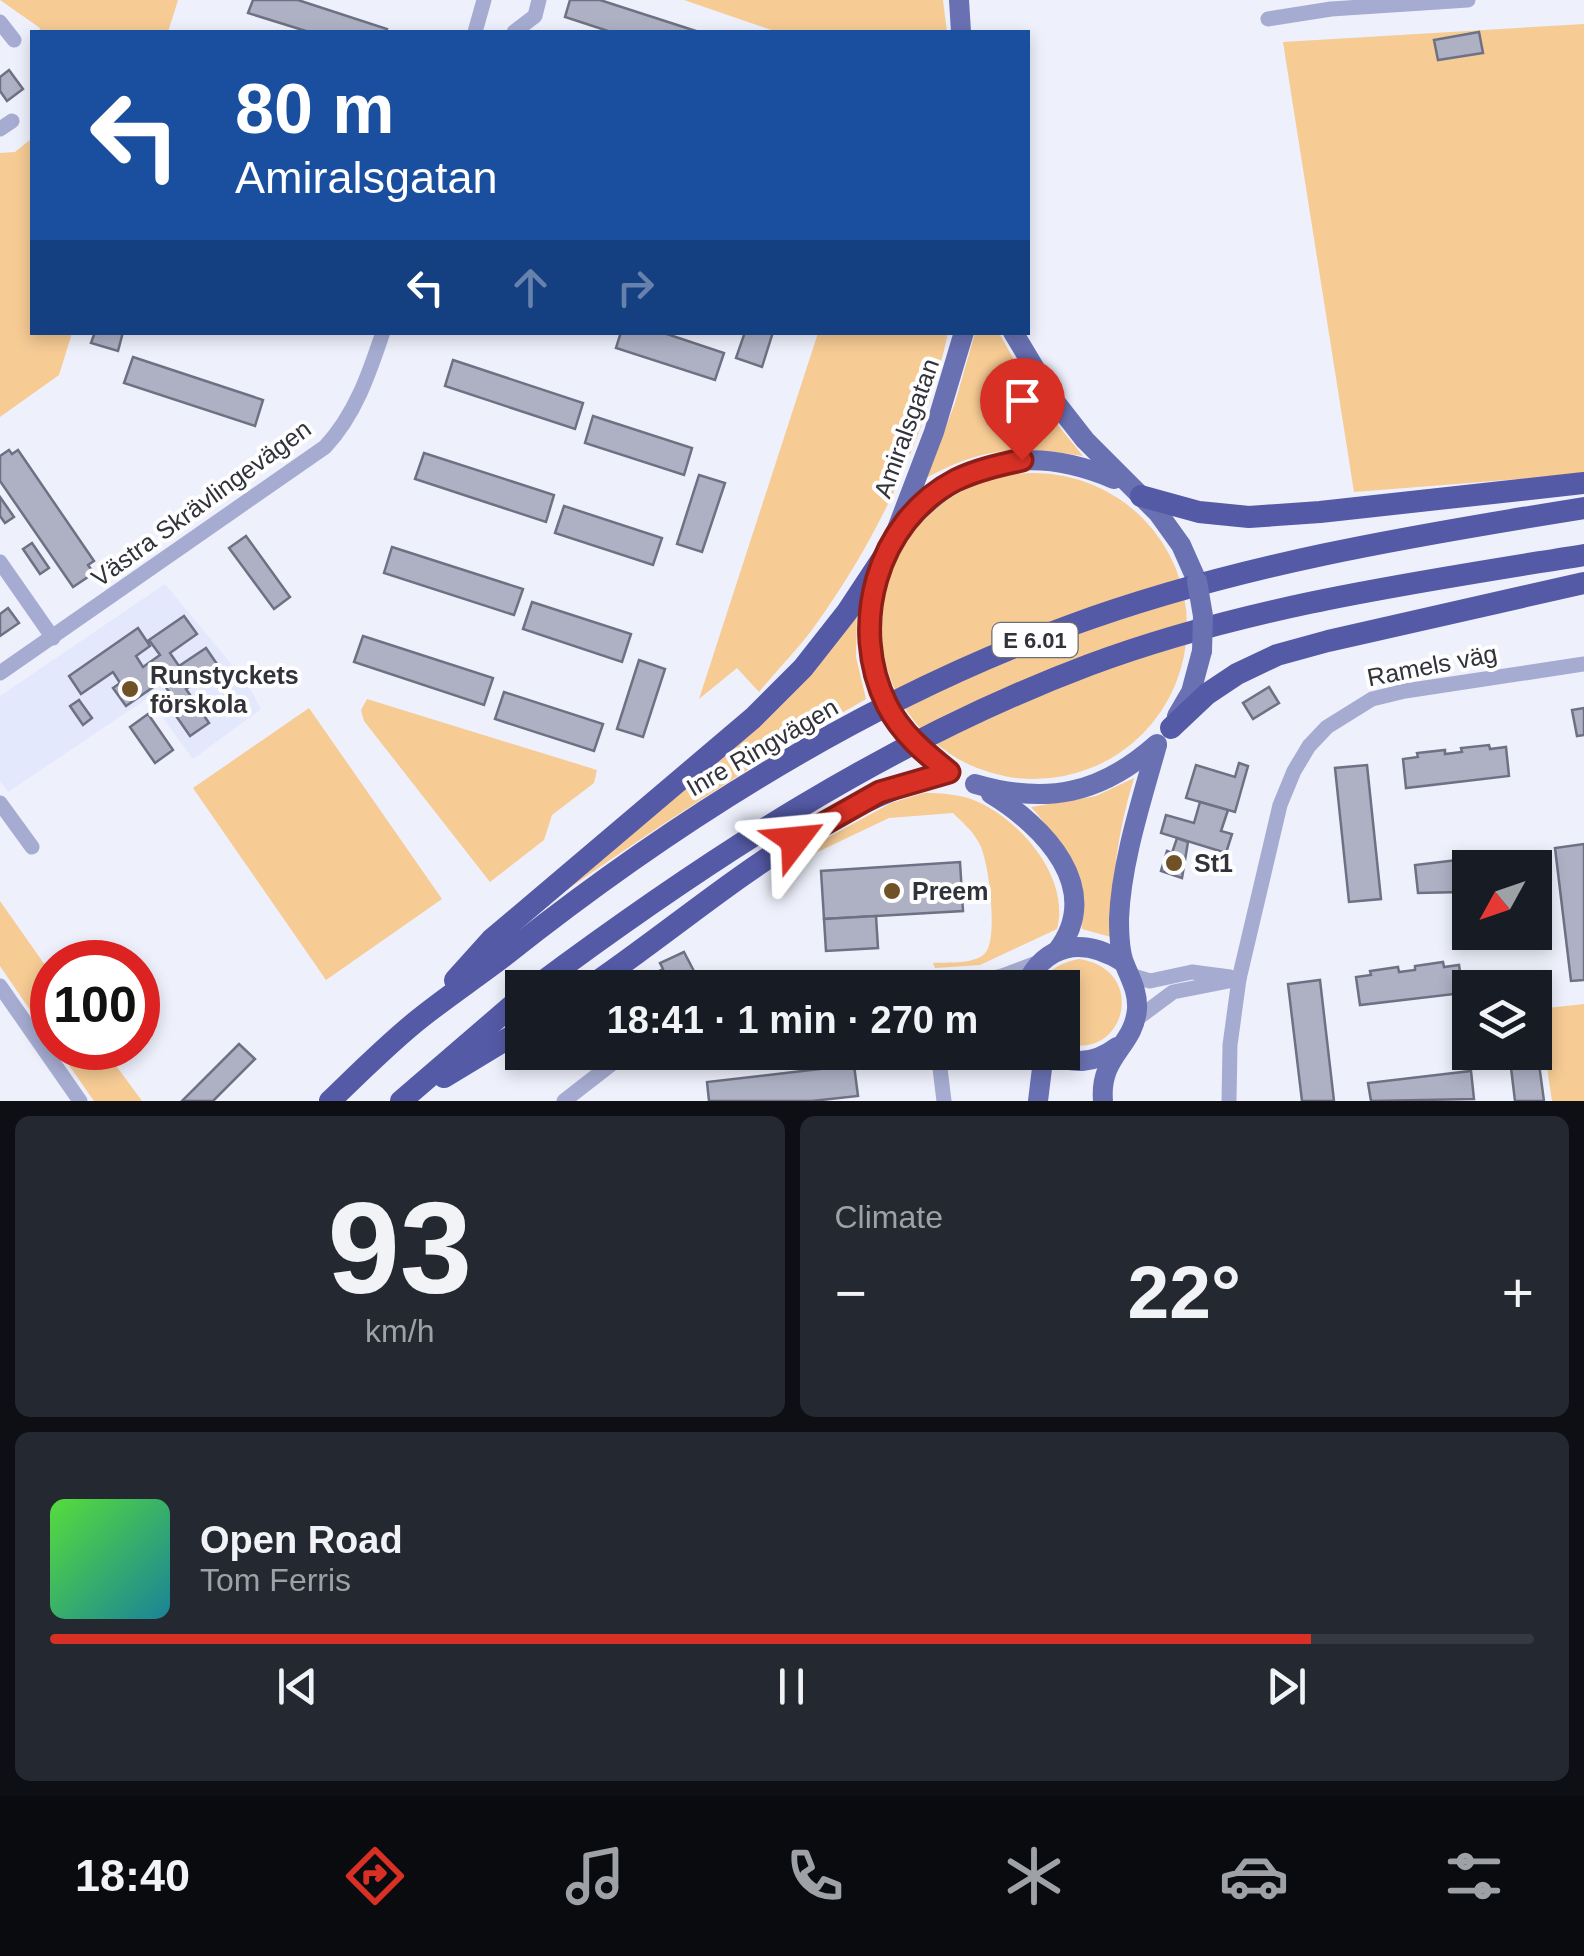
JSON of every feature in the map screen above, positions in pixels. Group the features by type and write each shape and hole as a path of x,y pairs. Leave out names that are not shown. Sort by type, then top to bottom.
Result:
{"highway":[{"path":"1134,490 1199,512 1249,516 1584,483"},
{"name":"Inre Ringvägen","path":"330,1101 537,915 818,742 958,673 1068,626 1271,566 1456,528 1584,508"},
{"path":"537,915 803,668 847,612 888,548"},
{"name":"E 6.01","path":"557,970 721,855 840,783 975,711 1092,664 1273,611 1584,556"},
{"path":"1164,736 1207,694 1277,655 1584,583"},
{"path":"612,970 795,840 880,792 949,772"},
{"path":"401,1101 505,1012"},
{"path":"401,1101 505,1040"}],"main road":[{"path":"958,0 961,30"},
{"name":"Amiralsgatan","path":"963,335 934,432 871,597 868,640 877,682 889,708 925,754 1020,812 1047,837 1064,862 1075,910 1069,935 1033,970"},
{"name":"Amiralsgatan","path":"1015,335 1053,398 1104,462 1181,544 1197,580 1203,616 1202,651 1191,692 1164,736 1138,810 1123,888 1119,920 1126,968 1137,997 1134,1022"},
{"name":"Amiralsgatan","path":"888,548 924,502 954,482 987,468 1022,460 1058,462 1092,470 1134,490"},
{"name":"Amiralsgatan","path":"975,784 1006,793 1039,796 1072,792 1103,782 1132,766 1164,736"},
{"path":"1049,956 1078,946 1096,949 1126,968"},
{"path":"1102,1101 1105,1067 1134,1022"},
{"path":"1080,1061 1112,1052 1124,1042"},
{"path":"1038,1101 1043,1070"}],"street":[{"path":"476,30 484,0"},
{"path":"517,30 535,16 538,0"},
{"path":"1268,20 1331,9 1468,0"},
{"path":"0,22 14,40"},
{"name":"Västra Skrävlingevägen","path":"0,674 325,447 354,407 381,335"},
{"path":"0,562 53,638"},
{"name":"Ramels väg","path":"1229,1101 1230,1046 1238,979 1280,806 1309,746 1327,727 1372,699 1584,664"},
{"path":"0,802 32,847"},
{"path":"1016,970 1049,956"},
{"path":"1126,968 1158,980 1192,972 1238,979"},
{"path":"1134,1022 1173,992 1238,979"},
{"path":"0,986 80,1101"},
{"path":"564,1101 602,1070"},
{"path":"940,1070 944,1101"}],"shaded area":[{"path":"0,0 178,0 169,30 40,28"},
{"path":"684,0 943,0 947,30 771,30"},
{"path":"1584,24 1584,474 1354,492 1283,42"},
{"path":"30,140 30,335 71,335 59,375 0,417 0,153 15,152"},
{"path":"817,335 948,335 913,449 878,523 837,594 759,692 737,668 699,699"},
{"path":"974,335 1000,335 1035,397 1083,456 1040,450 1002,451 966,460 926,478 955,403"},
{"path":"1034,473 1064,476 1093,485 1142,518 1175,567 1184,596 1184,656 1175,685 1142,734 1093,767 1064,776 1034,779 1004,776 975,767 926,734 893,685 884,656 881,626 884,596 893,567 926,518 975,485 1004,476"},
{"name":"Runstyckets förskola","path":"165,584 247,683 261,709 193,759 148,698 8,792 0,781 0,696"},
{"path":"857,613 856,657 866,699 680,814 500,937"},
{"path":"367,699 597,770 594,783 552,815 544,840 490,882 364,721 361,710"},
{"path":"309,708 442,899 326,980 193,788"},
{"path":"1134,778 1116,856 1111,937 1082,929 1078,896 1067,864 1052,834 1031,807 1096,796"},
{"path":"924,793 971,799 1006,819 1022,834 1048,869 1056,889 1057,929 980,965 935,968 933,963 976,959 990,944 991,898 983,852 974,835 953,813 889,818 807,857 786,872 778,865 891,803"},
{"path":"0,901 30,944 30,1010 0,966"},
{"path":"1079,959 1101,967 1115,980 1121,996 1120,1013 1113,1029 1101,1040 1080,1044 1080,970 1053,970"},
{"path":"1584,1004 1584,1101 1552,1101 1547,1070 1552,1070 1552,1007"},
{"path":"72,1070 119,1070 142,1101 94,1101"}],"building":[{"path":"253,0 298,0 387,29 303,30 248,13"},
{"path":"570,0 600,0 693,30 605,30 565,17"},
{"path":"1479,32 1483,53 1438,60 1434,40"},
{"path":"9,70 23,89 7,101 0,91 0,77"},
{"path":"94,335 122,335 118,351 91,343"},
{"path":"620,335 670,335 724,353 715,380 616,348"},
{"path":"744,335 772,335 762,367 736,358"},
{"path":"133,357 263,400 255,426 124,383"},
{"path":"453,360 583,403 575,429 445,386"},
{"path":"593,416 692,448 684,475 585,443"},
{"path":"9,450 12,454 18,450 94,561 88,565 94,573 73,587 0,481 0,456"},
{"path":"424,453 554,495 546,522 415,479"},
{"path":"699,475 725,483 702,552 677,544"},
{"path":"0,497 14,517 5,523 0,516"},
{"path":"564,506 662,538 653,565 555,533"},
{"path":"246,536 290,597 274,609 229,548"},
{"path":"32,543 49,568 40,574 23,549"},
{"path":"392,547 523,589 514,615 384,573"},
{"path":"532,602 631,634 622,662 523,629"},
{"path":"8,608 19,623 0,636 0,614"},
{"path":"184,616 197,634 170,653 179,666 206,648 219,667 186,689 209,723 190,736 165,700 171,695 162,681 126,706 113,688 120,683 113,672 81,694 69,676 138,628 150,646 136,656 143,667 160,655 149,640"},
{"path":"363,636 493,678 484,705 354,662"},
{"path":"639,660 665,669 643,737 617,729"},
{"path":"1269,687 1279,703 1253,719 1243,703"},
{"path":"504,692 603,724 594,751 495,719"},
{"path":"79,700 92,718 83,725 70,706"},
{"path":"1584,708 1584,735 1577,736 1572,710"},
{"path":"148,714 173,750 155,763 130,727"},
{"path":"1489,745 1490,749 1506,747 1509,776 1406,788 1403,759 1418,757 1417,753 1445,750 1445,754"},
{"path":"1239,763 1248,766 1235,812 1186,798 1196,765 1235,777"},
{"path":"1367,765 1381,899 1349,902 1335,768"},
{"path":"1200,802 1228,810 1221,831 1232,834 1226,853 1161,833 1166,815 1194,823"},
{"path":"1177,838 1188,842 1182,878 1161,871 1167,851 1172,853"},
{"path":"1584,844 1584,980 1571,981 1555,848"},
{"path":"1452,861 1452,892 1418,893 1415,865"},
{"name":"Preem","path":"960,862 963,911 824,919 821,871"},
{"path":"876,916 878,948 826,951 824,919"},
{"path":"684,952 693,970 661,970 660,963"},
{"path":"1443,962 1444,967 1459,965 1460,970 1452,970 1452,994 1360,1005 1356,977 1398,967 1399,972 1415,970 1415,966"},
{"path":"1320,980 1334,1101 1302,1101 1288,984"},
{"path":"239,1044 255,1059 213,1101 182,1101"},
{"path":"811,1070 855,1070 858,1096 812,1101 709,1101 707,1082"},
{"path":"1511,1070 1540,1070 1544,1101 1515,1101"},
{"path":"1471,1071 1474,1099 1371,1101 1368,1083"}],"place":[{"name":"Runstyckets förskola","path":"130,689"},
{"name":"St1","path":"1174,863"},
{"name":"Preem","path":"892,891"}],"route":[{"path":"795,840 880,792 949,772 905,732 877,682 868,640 871,597 892,541 924,502 954,482 987,468 1022,460"}]}
